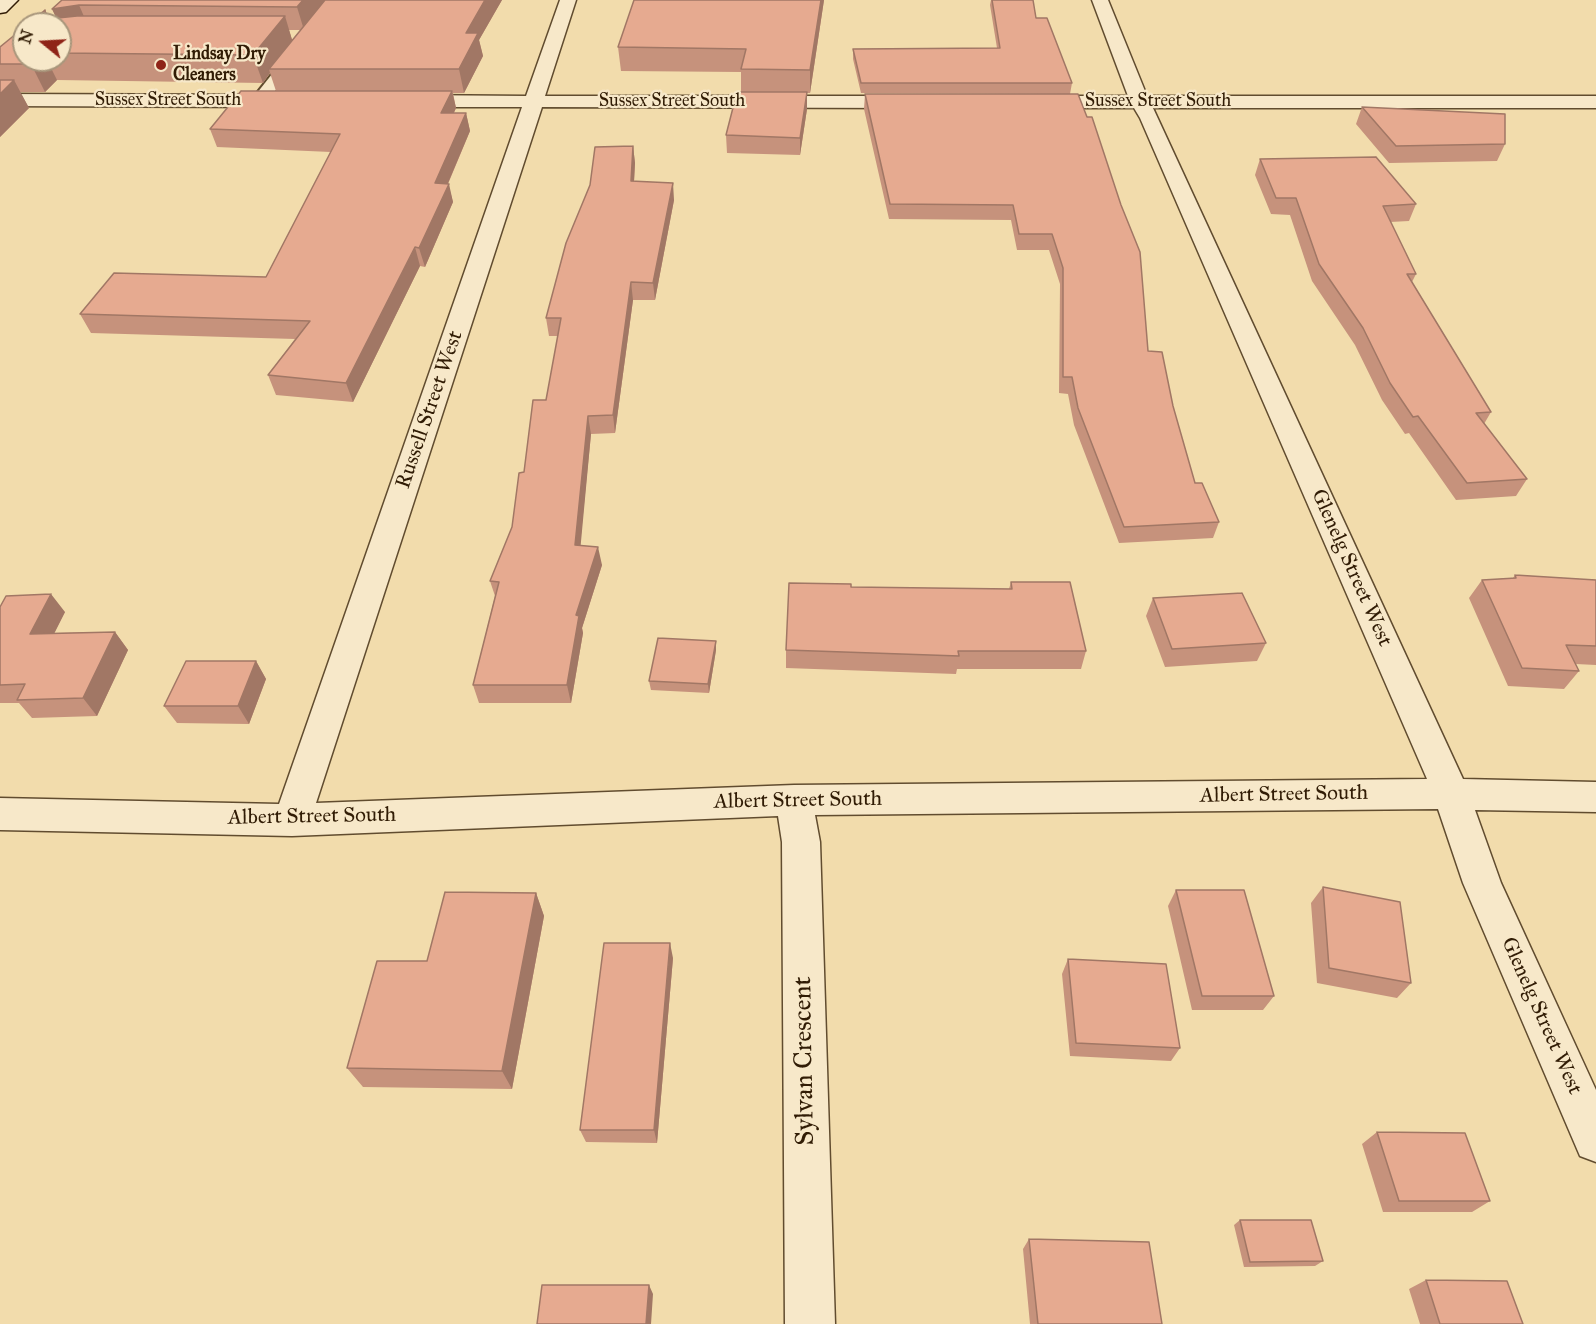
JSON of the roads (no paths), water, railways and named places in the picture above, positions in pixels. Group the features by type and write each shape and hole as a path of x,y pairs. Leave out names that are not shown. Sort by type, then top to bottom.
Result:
{"street":[{"path":"0,8 10,0"},
{"name":"Russell Street West","path":"292,820 568,0"},
{"name":"Glenelg Street West","path":"1100,0 1140,102 1155,129 1451,794 1482,884 1596,1140"},
{"name":"Sussex Street South","path":"0,100 294,101"},
{"name":"Sussex Street South","path":"389,101 923,102"},
{"name":"Sussex Street South","path":"1019,102 1596,102"},
{"name":"Albert Street South","path":"0,814 292,820 794,800 1451,794 1596,797"},
{"name":"Sylvan Crescent","path":"794,800 801,842 810,1324"}],"lane":[{"path":"259,101 339,0"},
{"path":"286,36 309,37"}],"place":[{"name":"Lindsay Dry Cleaners","path":"161,65"}]}
